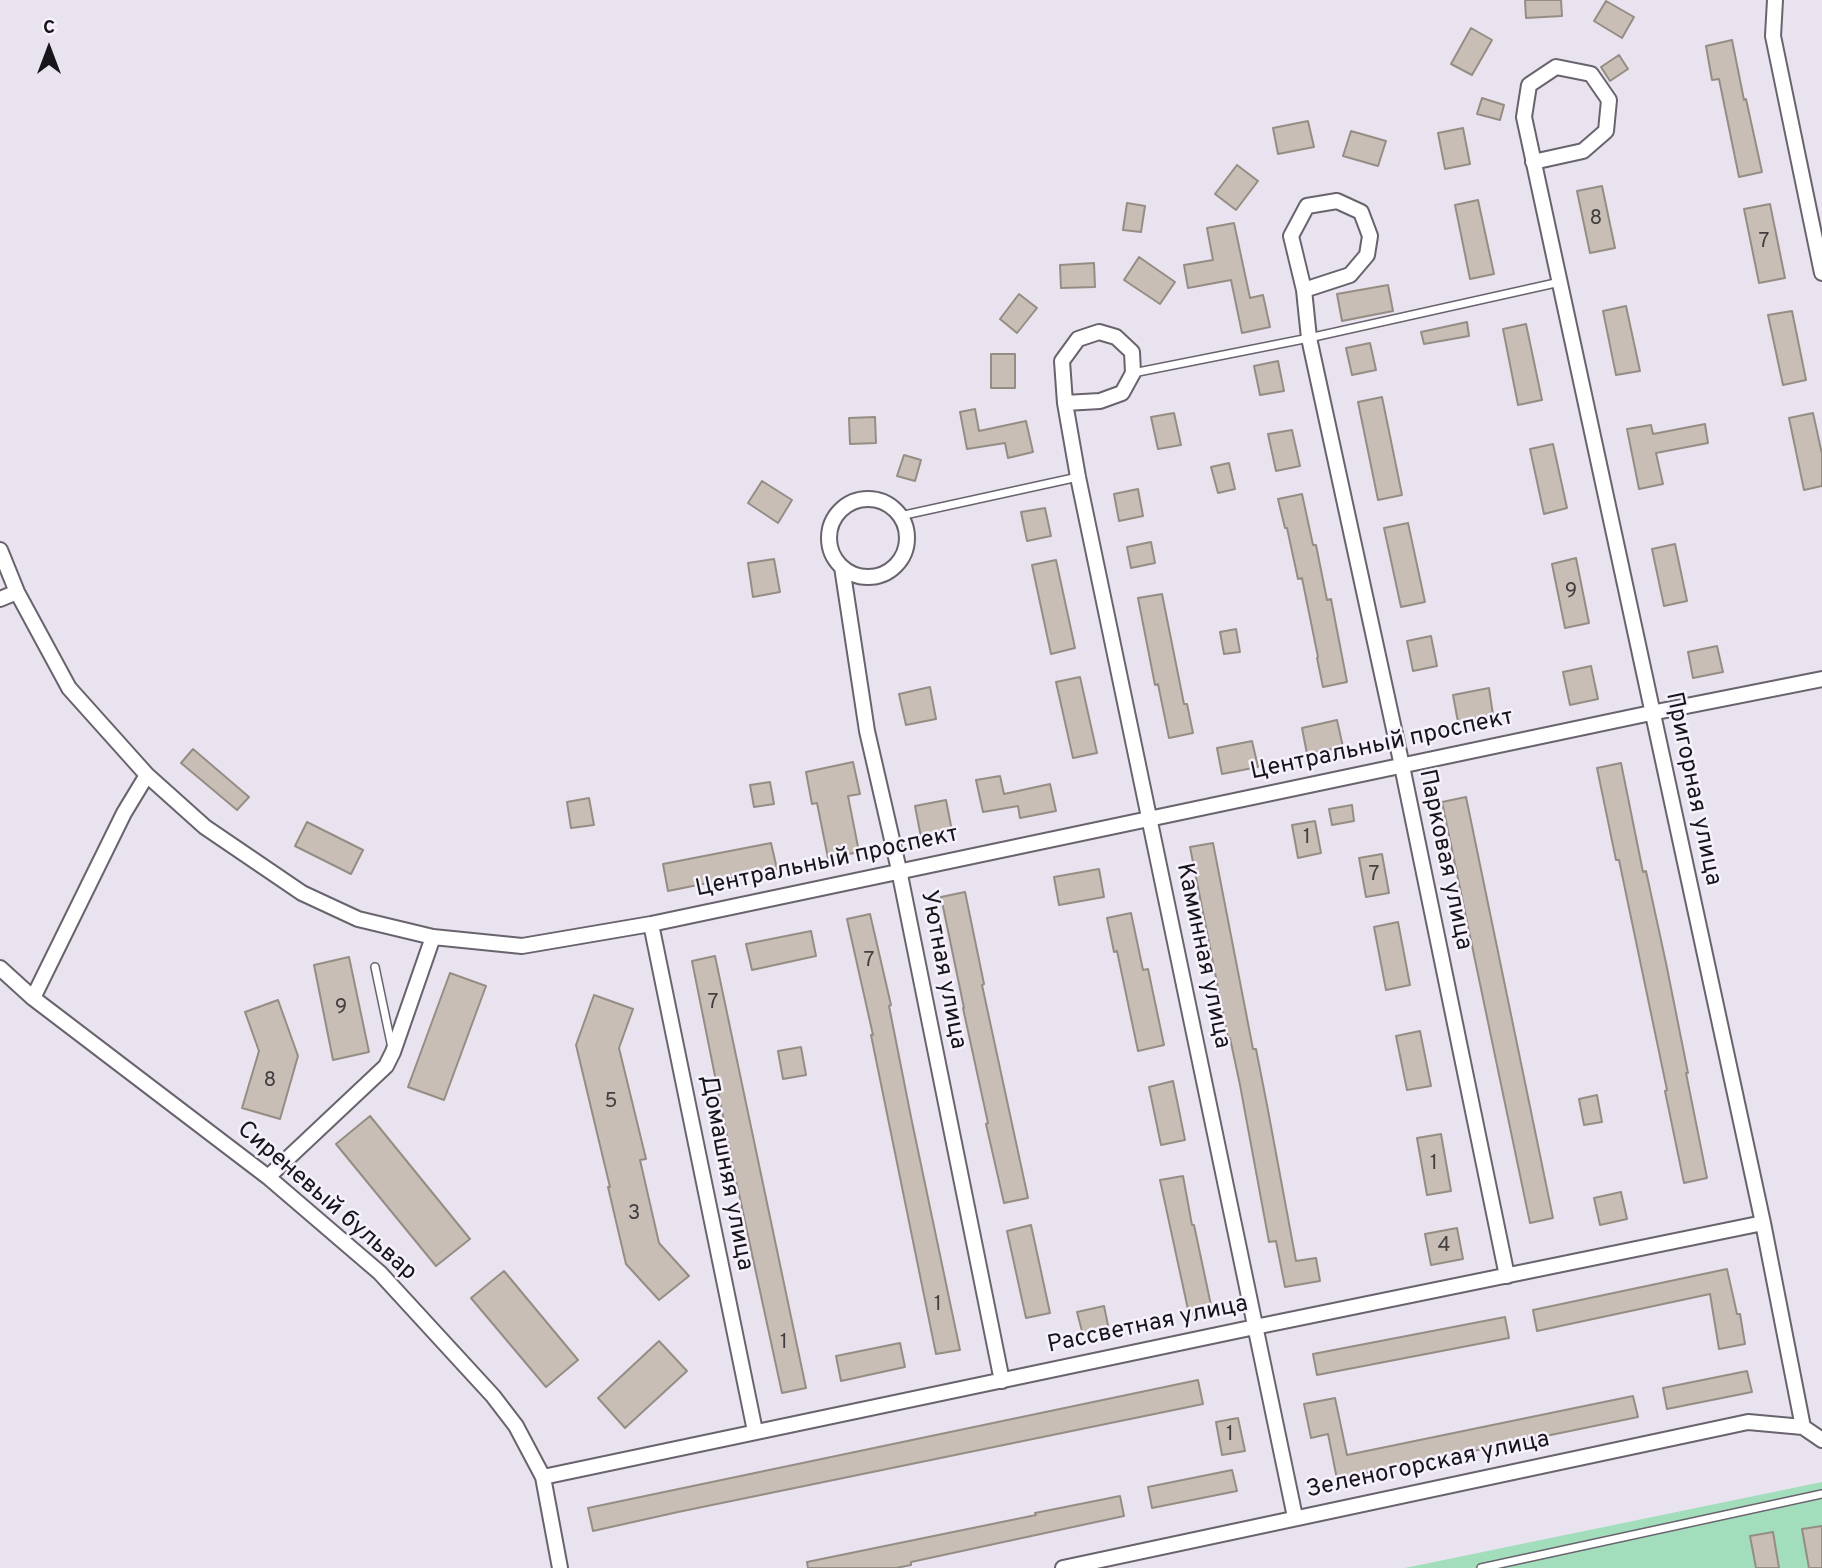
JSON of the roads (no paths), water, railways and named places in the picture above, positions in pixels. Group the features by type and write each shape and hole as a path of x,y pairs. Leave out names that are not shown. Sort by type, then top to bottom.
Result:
{"street":[{"path":"1775,0 1773,36 1822,273"},
{"name":"Пригорная улица","path":"1533,162 1583,151 1606,131 1609,100 1591,74 1556,68 1529,86 1524,117 1533,162 1560,282 1651,713 1763,1223 1803,1427"},
{"name":"Парковая улица","path":"1304,290 1350,275 1367,255 1370,236 1361,212 1337,201 1307,206 1291,236 1304,290 1309,338 1402,766 1507,1276"},
{"name":"Каминная улица","path":"1133,373 1132,352 1116,337 1099,332 1078,339 1062,361 1065,403 1078,477 1295,1517"},
{"path":"1065,403 1100,401 1122,393 1133,373"},
{"path":"873,499 884,502 900,516 905,527 905,548 901,558 884,573 862,576 842,567 835,559 830,549 830,527 835,517 851,503 873,499"},
{"name":"Центральный проспект","path":"0,550 17,592 69,688 147,775 205,827 302,893 358,919 433,937 522,946 651,924 1822,679"},
{"name":"Уютная улица","path":"842,567 867,731 899,870 1002,1381"},
{"path":"0,599 17,592"},
{"path":"33,998 124,813 147,775"},
{"name":"Домашняя улица","path":"651,924 755,1431"},
{"path":"268,1177 386,1066 433,937"},
{"name":"Сиреневый бульвар","path":"0,968 33,998 268,1177 380,1273 484,1386 516,1426 543,1477 560,1568"},
{"name":"Рассветная улица","path":"543,1477 1763,1223"},
{"name":"Зеленогорская улица","path":"1063,1568 1748,1422 1803,1427"},
{"path":"1803,1427 1822,1440"}],"lane":[{"path":"1133,373 1309,338 1560,282"},
{"path":"900,516 1078,477"},
{"path":"375,967 393,1052"},
{"path":"1481,1568 1822,1494"}]}
